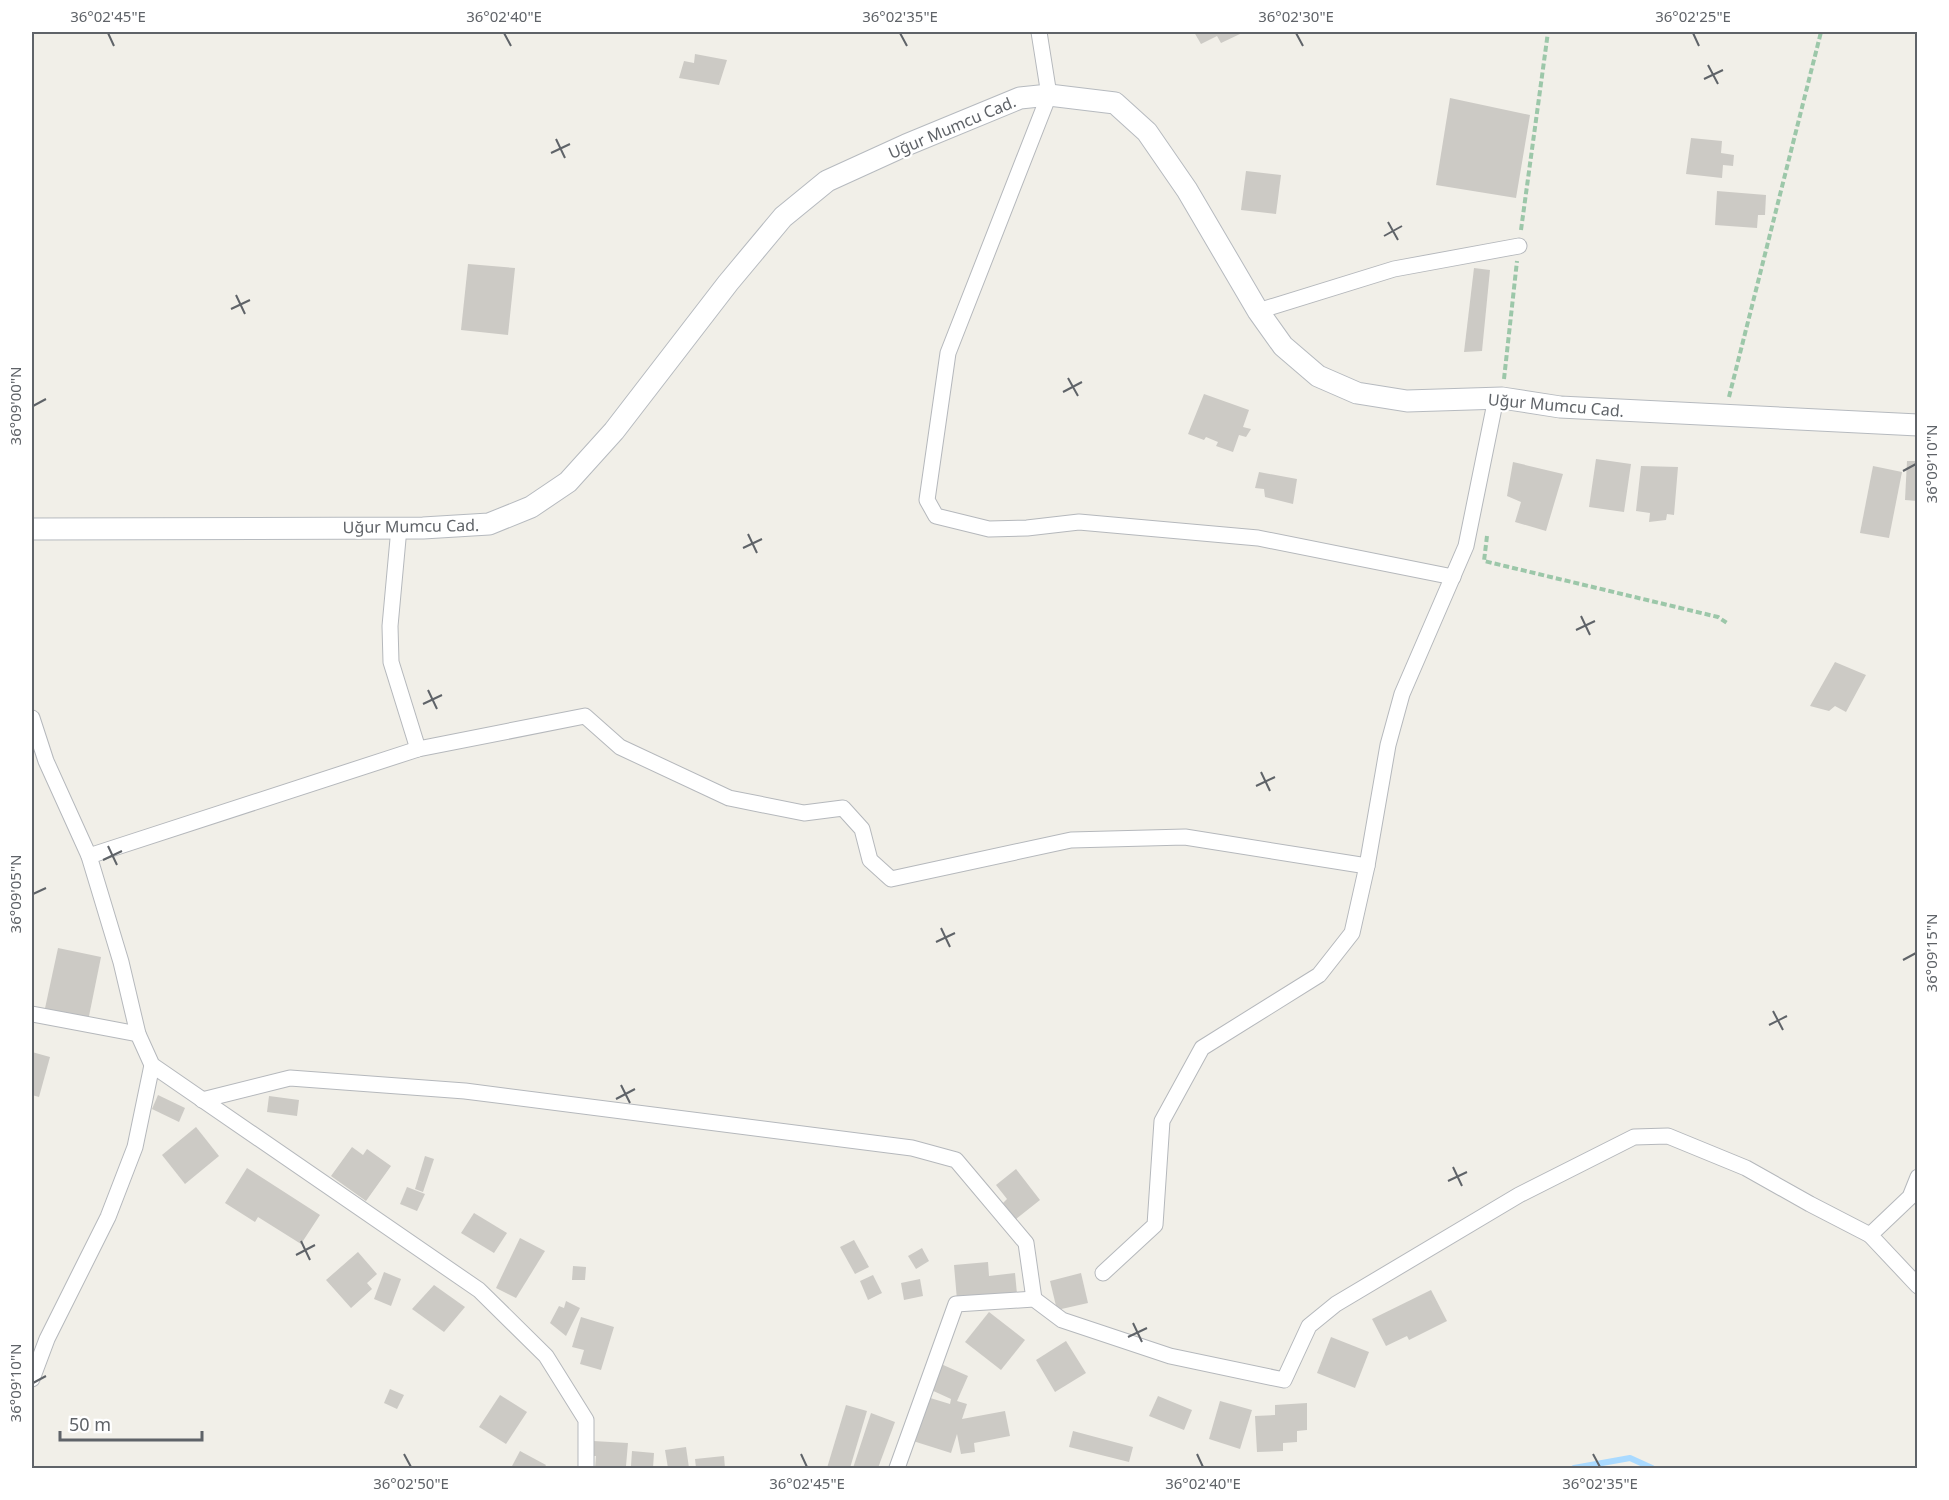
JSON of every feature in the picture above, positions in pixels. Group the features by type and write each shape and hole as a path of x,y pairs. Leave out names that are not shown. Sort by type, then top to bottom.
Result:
{"street":[{"path":"1039,32 1049,95 948,353 927,500 936,516 989,529 1027,528 1079,522 1258,538 1453,577"},
{"name":"Uğur Mumcu Cad.","path":"32,529 399,528 489,524 531,507 567,482 614,430 728,283 783,217 827,181 906,145 1020,98 1049,95 1115,103 1147,132 1187,190 1257,311 1283,346 1318,376 1357,393 1407,401 1499,398 1560,407 1917,424"},
{"path":"1257,311 1394,269 1519,246"},
{"path":"1103,1273 1155,1225 1162,1121 1202,1048 1319,975 1352,933 1367,866 1388,745 1402,694 1467,546 1499,398"},
{"path":"399,528 390,626 391,662 418,749"},
{"path":"89,856 418,749 585,716 620,747 729,798 804,813 843,808 862,829 870,860 891,879 1071,840 1185,837 1367,866"},
{"path":"32,718 39,763 89,856 122,962 138,1034 152,1065 479,1290 546,1356 586,1420 586,1468"},
{"path":"32,1014 138,1034"},
{"path":"32,1379 47,1339 108,1217 135,1147 152,1065"},
{"path":"202,1100 290,1078 465,1091 912,1148 956,1161 1026,1243 1034,1299"},
{"path":"897,1468 956,1304 1034,1299 1062,1320 1159,1352 1284,1380 1309,1326 1336,1304 1519,1194 1634,1137 1668,1136 1746,1167 1870,1235 1917,1286"},
{"path":"1870,1235 1910,1197 1917,1177"}],"path":[{"path":"1499,398 1548,32"},
{"path":"1724,415 1821,32"},
{"path":"1488,526 1484,561 1718,617 1727,623"}],"building":[{"path":"1194,32 1239,32 1240,34 1221,43 1217,36 1201,44"},
{"path":"695,54 727,60 719,85 679,78 684,61 694,63"},
{"path":"1450,98 1530,115 1516,198 1436,185"},
{"path":"1691,138 1722,141 1721,153 1734,155 1733,166 1723,165 1722,178 1686,174"},
{"path":"1246,171 1281,175 1276,214 1241,210"},
{"path":"1717,191 1766,195 1765,215 1758,215 1757,228 1715,225"},
{"path":"468,264 515,268 508,335 461,330"},
{"path":"1474,268 1490,270 1482,351 1464,352"},
{"path":"1204,394 1249,410 1243,427 1251,429 1246,437 1239,435 1233,452 1216,446 1218,442 1206,437 1204,440 1188,434"},
{"path":"1596,459 1631,464 1624,512 1589,507"},
{"path":"1907,461 1918,461 1918,501 1905,500"},
{"path":"1513,462 1563,474 1546,531 1515,522 1521,502 1507,496"},
{"path":"1641,466 1678,467 1674,515 1667,514 1666,520 1649,522 1650,513 1636,511"},
{"path":"1873,466 1902,472 1889,538 1860,533"},
{"path":"1259,472 1297,479 1293,504 1265,497 1264,489 1255,488"},
{"path":"1835,662 1866,675 1846,712 1835,706 1829,711 1810,706"},
{"path":"58,948 101,957 88,1021 44,1013"},
{"path":"32,1052 50,1057 39,1097 32,1095"},
{"path":"158,1095 185,1108 179,1122 152,1109"},
{"path":"269,1096 299,1100 297,1116 267,1112"},
{"path":"196,1127 219,1156 185,1184 162,1155"},
{"path":"352,1147 363,1155 367,1149 391,1166 366,1201 331,1176"},
{"path":"425,1156 434,1159 423,1192 415,1189"},
{"path":"247,1168 320,1215 301,1244 258,1217 255,1222 225,1203"},
{"path":"1016,1169 1040,1200 1016,1219 1003,1203 1007,1199 996,1185"},
{"path":"407,1187 425,1194 417,1211 400,1204"},
{"path":"474,1213 507,1233 494,1253 461,1233"},
{"path":"520,1238 545,1251 516,1298 496,1288"},
{"path":"854,1240 869,1267 855,1274 840,1247"},
{"path":"922,1248 929,1261 916,1269 908,1256"},
{"path":"358,1252 377,1274 367,1283 372,1289 351,1308 326,1280"},
{"path":"988,1262 989,1276 1015,1273 1017,1294 957,1300 954,1265"},
{"path":"573,1266 586,1267 585,1280 572,1280"},
{"path":"384,1272 401,1279 391,1306 374,1299"},
{"path":"1081,1273 1088,1303 1057,1310 1050,1281"},
{"path":"873,1275 882,1293 868,1300 860,1281"},
{"path":"920,1279 923,1296 904,1300 901,1283"},
{"path":"434,1285 465,1307 444,1332 412,1309"},
{"path":"1431,1290 1447,1321 1409,1340 1407,1336 1386,1346 1372,1319"},
{"path":"566,1301 580,1308 566,1336 550,1323 559,1306 564,1308"},
{"path":"989,1312 1025,1340 1001,1370 965,1342"},
{"path":"581,1317 614,1327 601,1370 580,1364 584,1350 572,1347"},
{"path":"1331,1337 1369,1352 1355,1388 1317,1373"},
{"path":"1066,1341 1086,1373 1055,1392 1036,1360"},
{"path":"941,1364 968,1376 957,1401 967,1404 962,1419 1005,1411 1010,1436 974,1443 975,1452 961,1454 957,1434 951,1453 913,1441 927,1397 950,1404 951,1399 929,1389"},
{"path":"390,1389 404,1395 397,1409 384,1403"},
{"path":"500,1395 527,1412 506,1444 479,1427"},
{"path":"1158,1396 1192,1410 1184,1430 1149,1416"},
{"path":"1220,1401 1252,1410 1240,1449 1209,1439"},
{"path":"1307,1403 1307,1430 1297,1431 1297,1442 1283,1443 1283,1451 1257,1452 1255,1416 1275,1415 1275,1405"},
{"path":"846,1405 867,1411 850,1468 827,1468"},
{"path":"871,1413 895,1422 878,1468 853,1468"},
{"path":"1073,1431 1133,1447 1129,1462 1069,1447"},
{"path":"593,1441 628,1443 626,1466 631,1466 632,1451 654,1453 653,1468 595,1468 596,1456 592,1456"},
{"path":"686,1447 689,1468 668,1468 665,1450"},
{"path":"520,1451 546,1465 544,1468 511,1468"},
{"path":"724,1456 725,1468 696,1468 695,1459"}],"waterway":[{"path":"1574,1468 1630,1458 1652,1468"}]}
